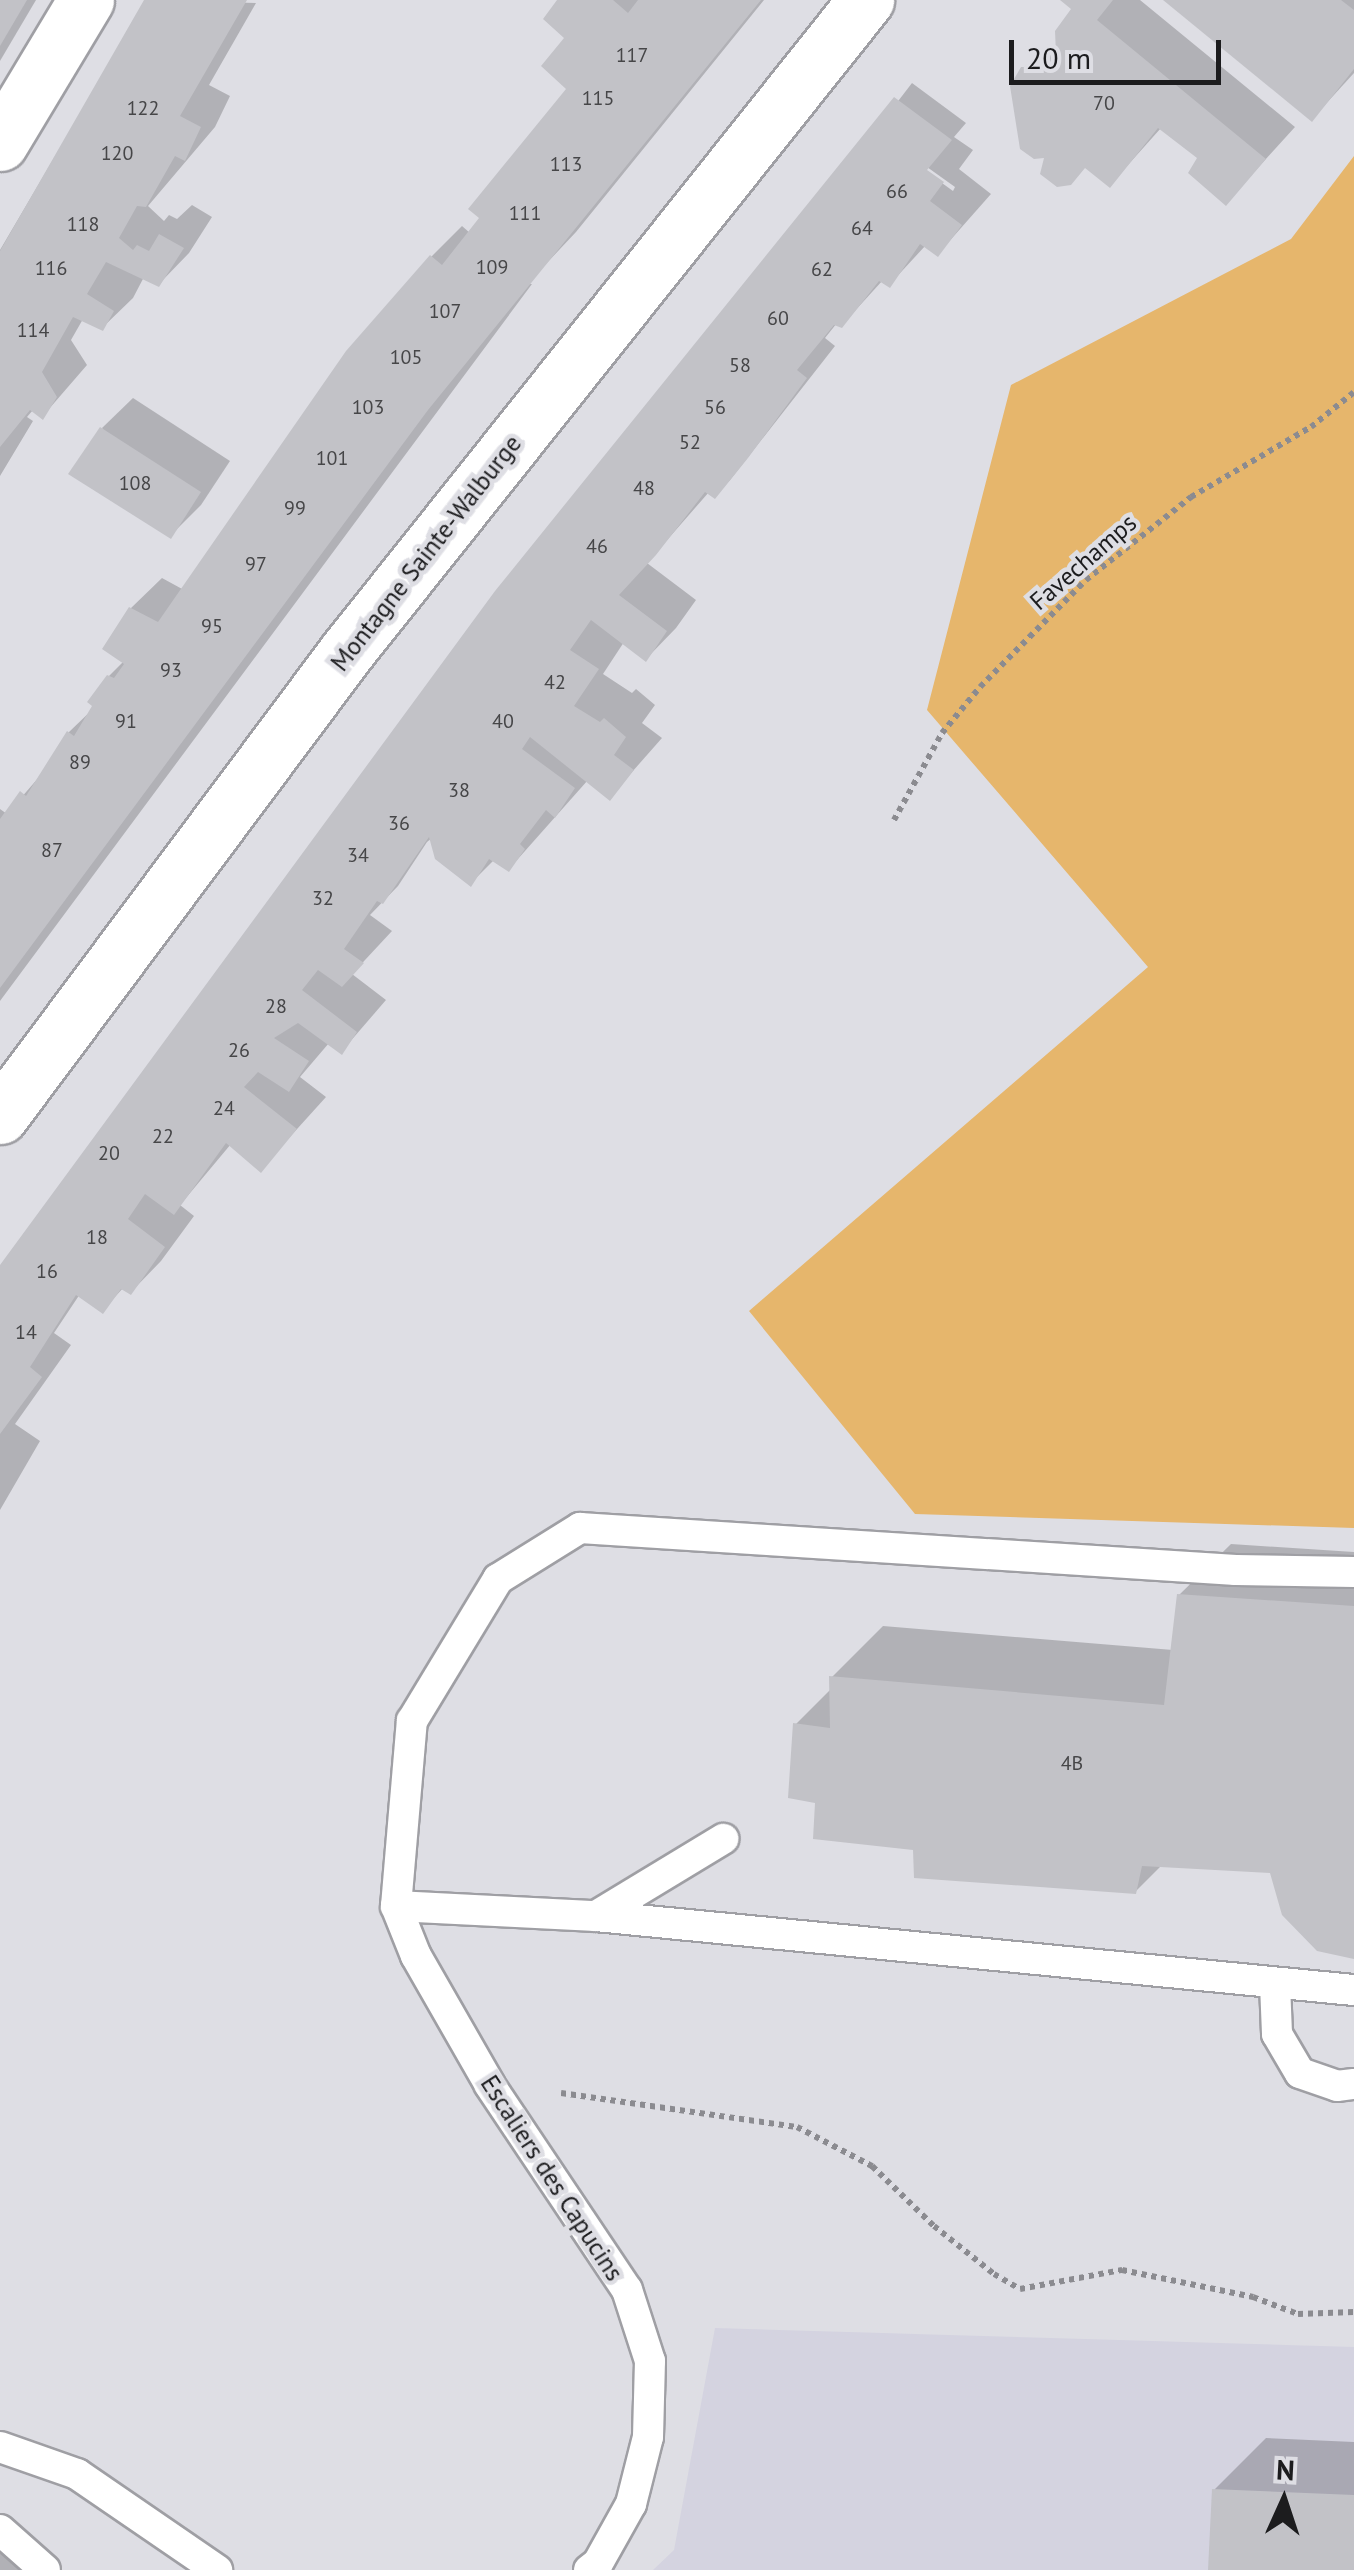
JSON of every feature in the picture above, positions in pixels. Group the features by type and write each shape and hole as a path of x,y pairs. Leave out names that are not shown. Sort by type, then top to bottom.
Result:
{"street":[{"path":"0,144 86,0"},
{"name":"Montagne Sainte-Walburge","path":"0,1116 346,651 866,0"}],"lane":[{"path":"1354,1572 1236,1570 580,1528 498,1579 412,1721 396,1906 596,1916 1354,1990"},
{"path":"596,1916 724,1838"},
{"name":"Escaliers des Capucins","path":"396,1906 416,1956 490,2085 627,2290 650,2362 648,2437 631,2504 598,2563 589,2570"},
{"path":"1275,1984 1277,2034 1300,2073 1336,2086 1354,2084"},
{"path":"0,2447 77,2474 217,2570"},
{"path":"0,2530 45,2570"}],"path":[{"name":"Favechamps","path":"894,820 942,733 980,687 1086,580 1191,497 1311,426 1354,392"},
{"path":"490,2085 678,2106 797,2127 872,2166 934,2226 994,2274 1020,2289 1122,2270 1253,2297 1298,2314 1354,2312"}],"shaded area":[{"path":"1354,156 1354,1528 915,1514 749,1311 1148,967 927,710 1011,385 1291,239"},
{"path":"715,2328 1354,2347 1354,2570 653,2570 674,2550"}],"building":[{"path":"0,0 27,0 0,46"},
{"path":"144,0 247,0 180,116 201,127 185,161 175,156 146,207 137,206 119,238 133,250 137,245 149,251 159,234 184,248 159,287 106,262 87,294 114,311 103,331 73,317 42,372 57,397 43,420 30,410 0,447 0,251"},
{"path":"557,0 613,0 628,13 638,0 761,0 428,410 0,988 0,819 20,791 26,796 67,731 74,736 92,706 87,702 107,675 114,678 124,664 102,649 129,607 158,622 346,351 430,255 442,265 479,218 468,209 566,89 541,66 564,38 543,19"},
{"path":"1060,0 1113,0 1097,20 1266,159 1226,206 1188,173 1197,158 1158,128 1110,188 1085,168 1071,185 1057,187 1040,174 1044,158 1034,159 1020,149 1010,86 1021,67 1047,67 1056,54 1055,31 1071,9"},
{"path":"1163,0 1341,0 1354,10 1354,69 1312,122"},
{"path":"894,97 952,140 927,170 944,182 930,201 962,225 938,257 920,244 890,288 879,281 842,328 834,325 797,370 807,378 748,458 715,499 705,492 619,595 667,631 646,662 591,620 570,650 599,669 574,706 600,722 604,718 626,737 614,755 634,770 610,801 530,737 522,749 575,788 555,818 546,810 520,844 525,849 509,872 489,859 471,887 435,859 429,837 383,904 377,901 344,949 364,963 342,987 318,970 302,990 357,1032 342,1055 298,1023 274,1038 309,1061 289,1092 258,1072 244,1087 297,1129 261,1173 226,1143 174,1215 145,1194 128,1219 165,1247 131,1295 121,1289 103,1314 76,1295 30,1367 42,1377 0,1434 0,1265 495,591"},
{"path":"100,427 201,492 171,539 68,474"},
{"path":"1177,1594 1354,1606 1354,1959 1317,1951 1282,1915 1270,1873 1142,1866 1136,1894 914,1878 913,1850 813,1839 815,1803 788,1798 793,1723 830,1728 829,1676 1164,1705"},
{"path":"1212,2489 1354,2495 1354,2570 1208,2570"}]}
